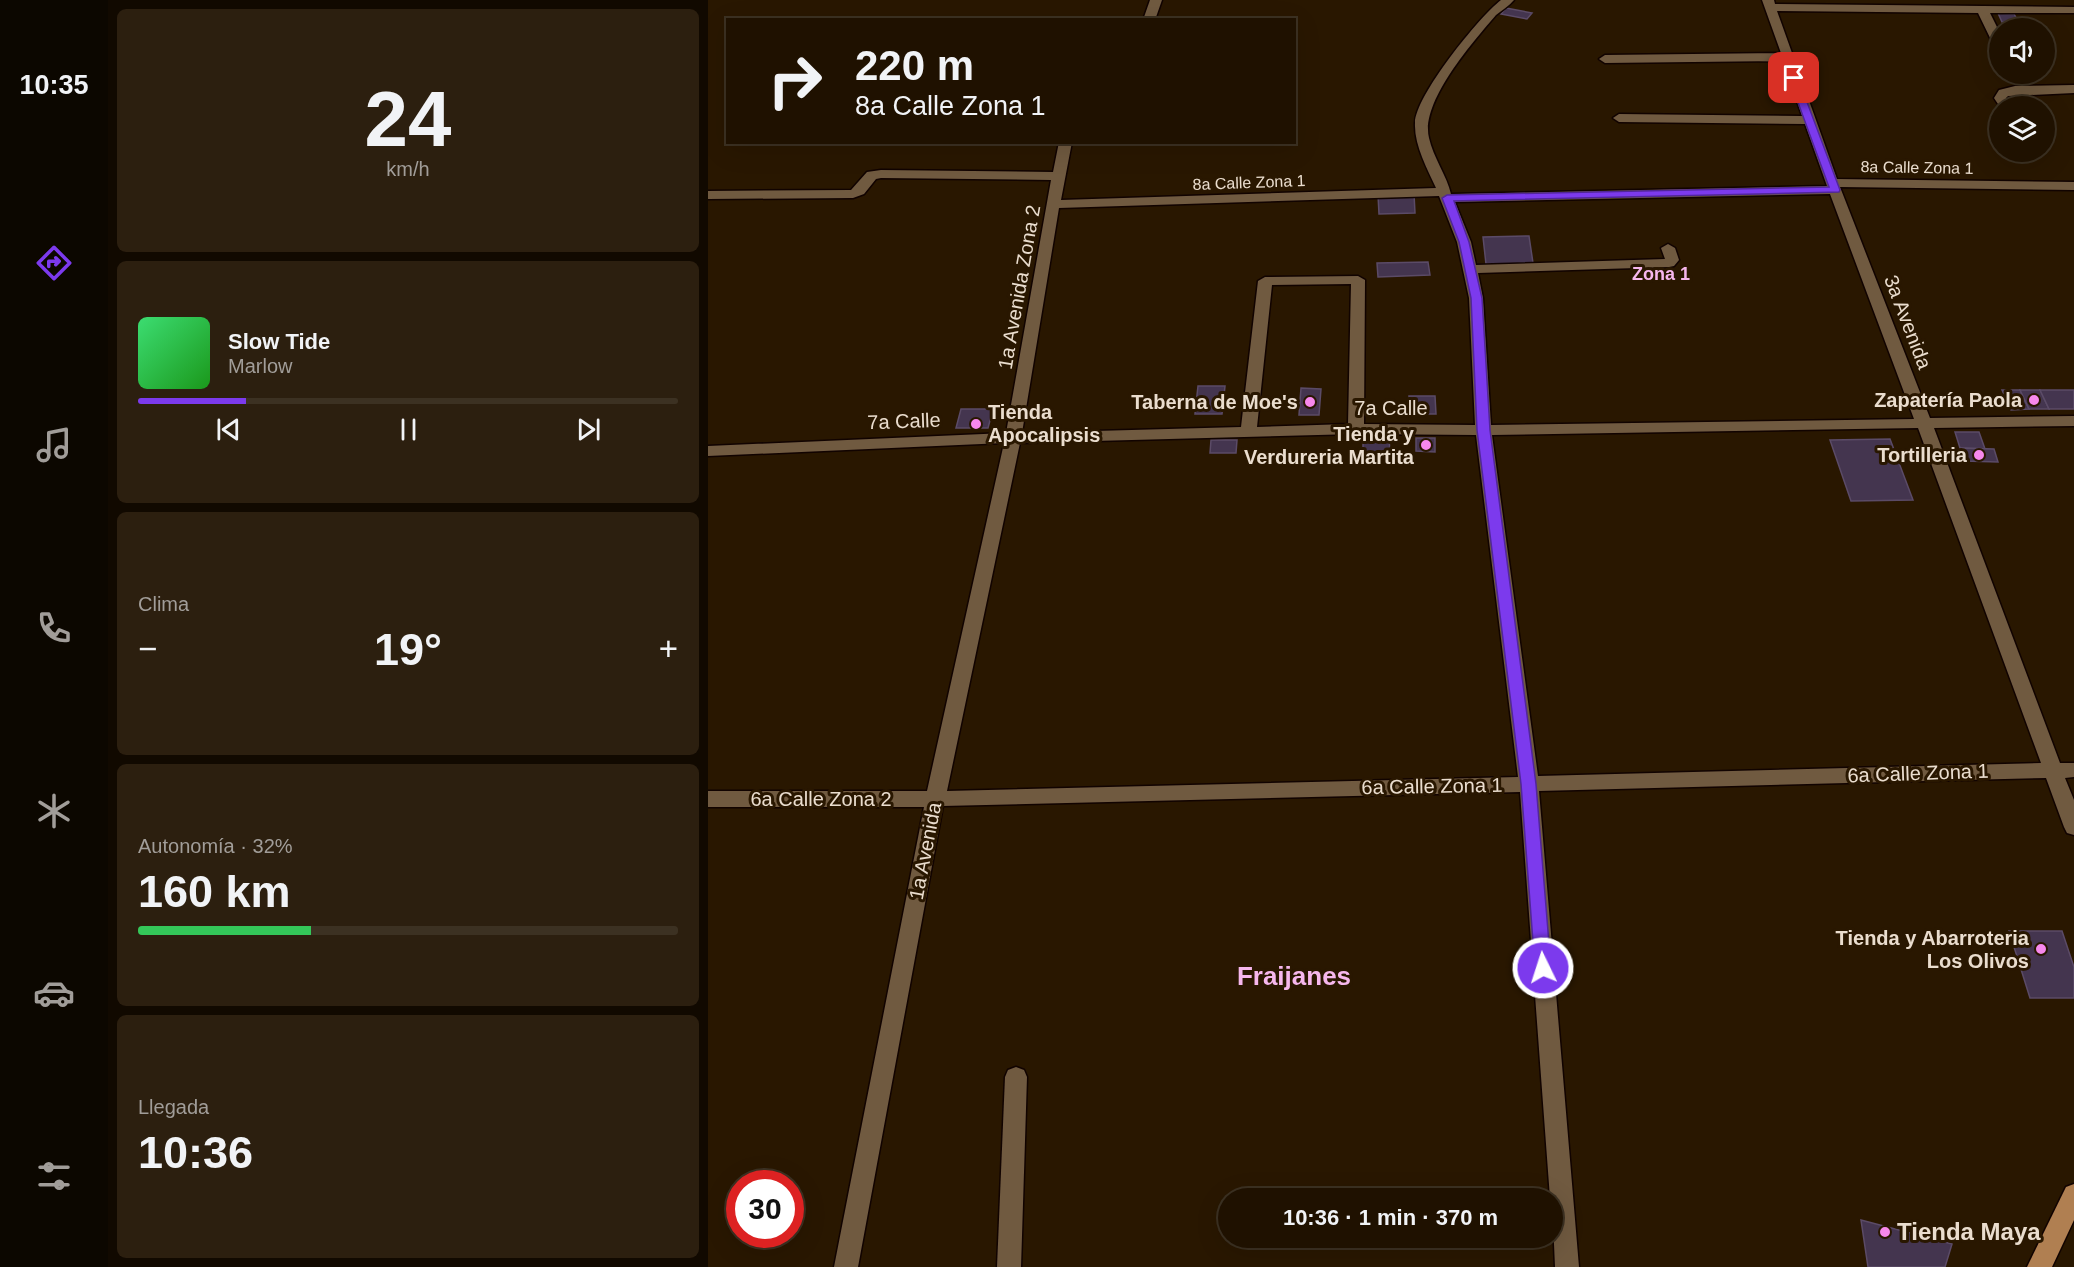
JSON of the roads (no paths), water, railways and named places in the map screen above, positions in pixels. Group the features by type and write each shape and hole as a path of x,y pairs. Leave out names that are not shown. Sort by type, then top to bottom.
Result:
{"main road":[{"path":"2039,1267 2074,1195"}],"street":[{"path":"1150,18 1156,0"},
{"path":"1508,0 1494,11 1459,54 1427,102 1421,120 1422,138 1464,242 1476,298 1484,430 1528,784 1567,1267"},
{"path":"1769,3 1946,5 1983,10 2067,6"},
{"name":"3a Avenida","path":"1769,3 1833,187 1924,423 2074,827"},
{"path":"1983,10 1989,23"},
{"path":"1605,59 1786,57"},
{"path":"2001,96 2003,93 2009,92 2074,89"},
{"path":"1619,118 1809,120"},
{"name":"1a Avenida Zona 2","path":"1013,438 1053,204 1066,144"},
{"path":"708,195 853,194 859,191 872,176 881,174 1060,176"},
{"name":"8a Calle Zona 1","path":"1053,204 1833,187 2074,186"},
{"path":"1470,269 1669,263 1672,260 1668,248"},
{"path":"1248,432 1265,281 1358,280 1356,429"},
{"name":"7a Calle","path":"708,450 1013,438 1356,429 1484,430 2074,421"},
{"name":"1a Avenida","path":"846,1267 935,799 1013,438"},
{"name":"6a Calle Zona 1","path":"935,799 2074,770"},
{"name":"6a Calle Zona 2","path":"708,800 935,799"},
{"path":"1009,1267 1016,1077"}],"place":[{"name":"Zapatería Paola","path":"2034,400"},
{"name":"Taberna de Moe's","path":"1310,402"},
{"name":"Tienda Apocalipsis","path":"976,424"},
{"name":"Tienda y Verdureria Martita","path":"1426,445"},
{"name":"Tortilleria","path":"1979,455"},
{"name":"Tienda y Abarroteria Los Olivos","path":"2041,949"},
{"name":"Tienda Maya","path":"1885,1232"}],"district":[{"name":"Zona 1","path":"1661,274"},
{"name":"Fraijanes","path":"1294,976"}]}
